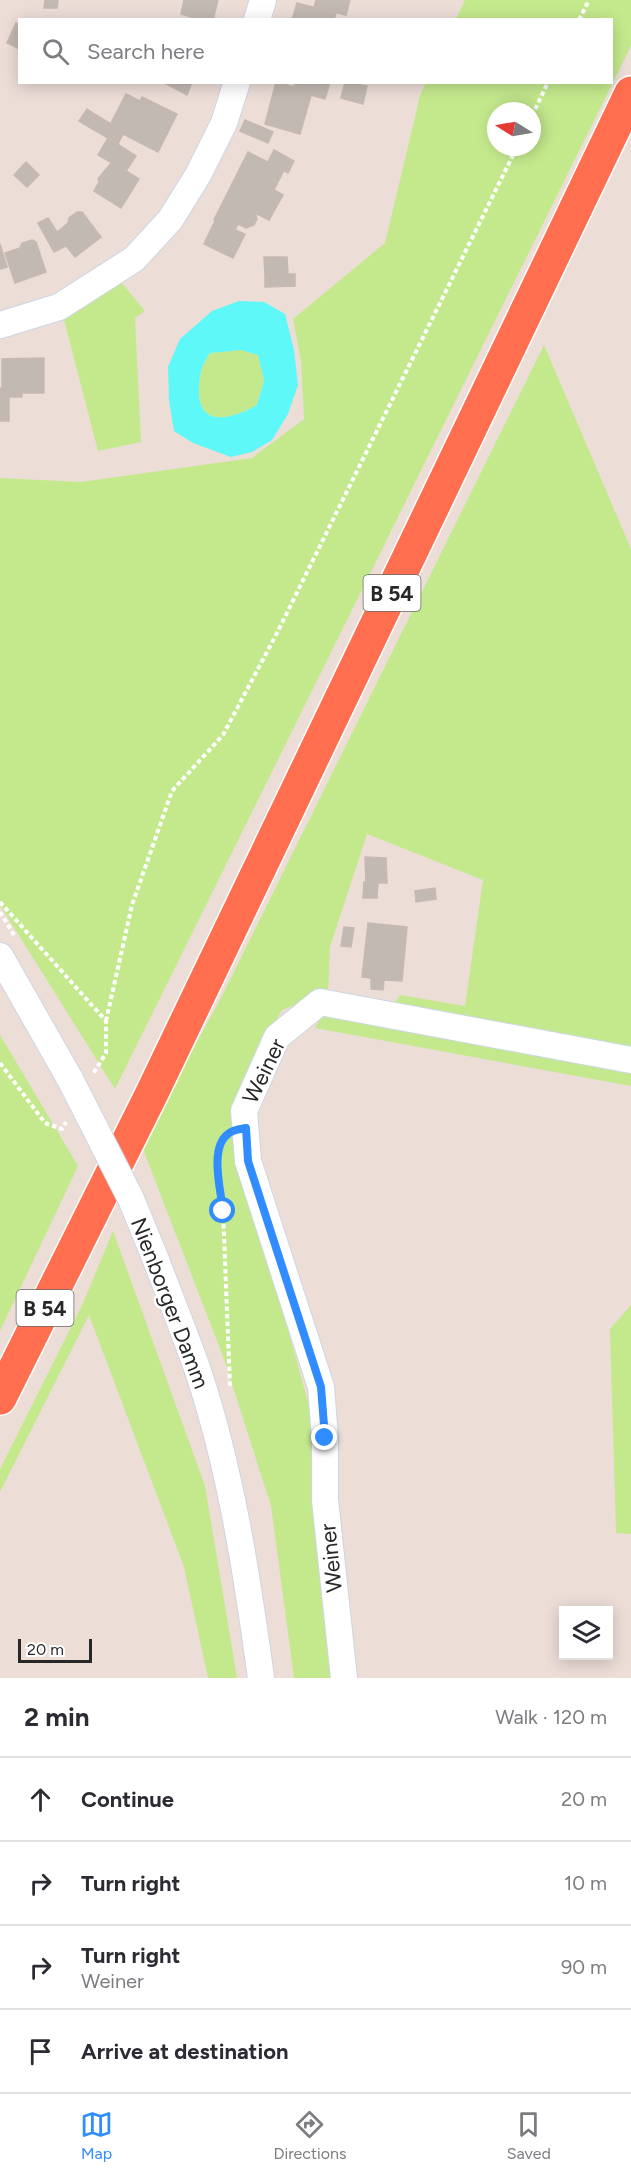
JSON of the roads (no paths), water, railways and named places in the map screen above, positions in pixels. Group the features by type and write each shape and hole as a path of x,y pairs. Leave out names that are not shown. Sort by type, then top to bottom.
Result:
{"highway":[{"name":"B 54","path":"0,1398 152,1093 631,93"}],"street":[{"path":"258,18 263,0"},
{"path":"0,325 59,308 134,259 170,220 198,175 224,123 236,84"},
{"name":"Nienborger Damm","path":"0,956 70,1079 131,1199 198,1371 219,1445 248,1578 261,1678"},
{"name":"Weiner","path":"344,1678 325,1500 325,1438 321,1387 248,1161 244,1111 277,1037 320,1002 631,1060"}],"water":[{"path":"239,301 264,302 285,314 294,350 298,385 288,414 272,440 252,452 231,457 193,443 174,431 169,400 168,367 180,339 212,311","holes":["241,350 258,355 264,380 257,405 228,417 210,415 204,410 200,401 200,378 210,353"]}]}
